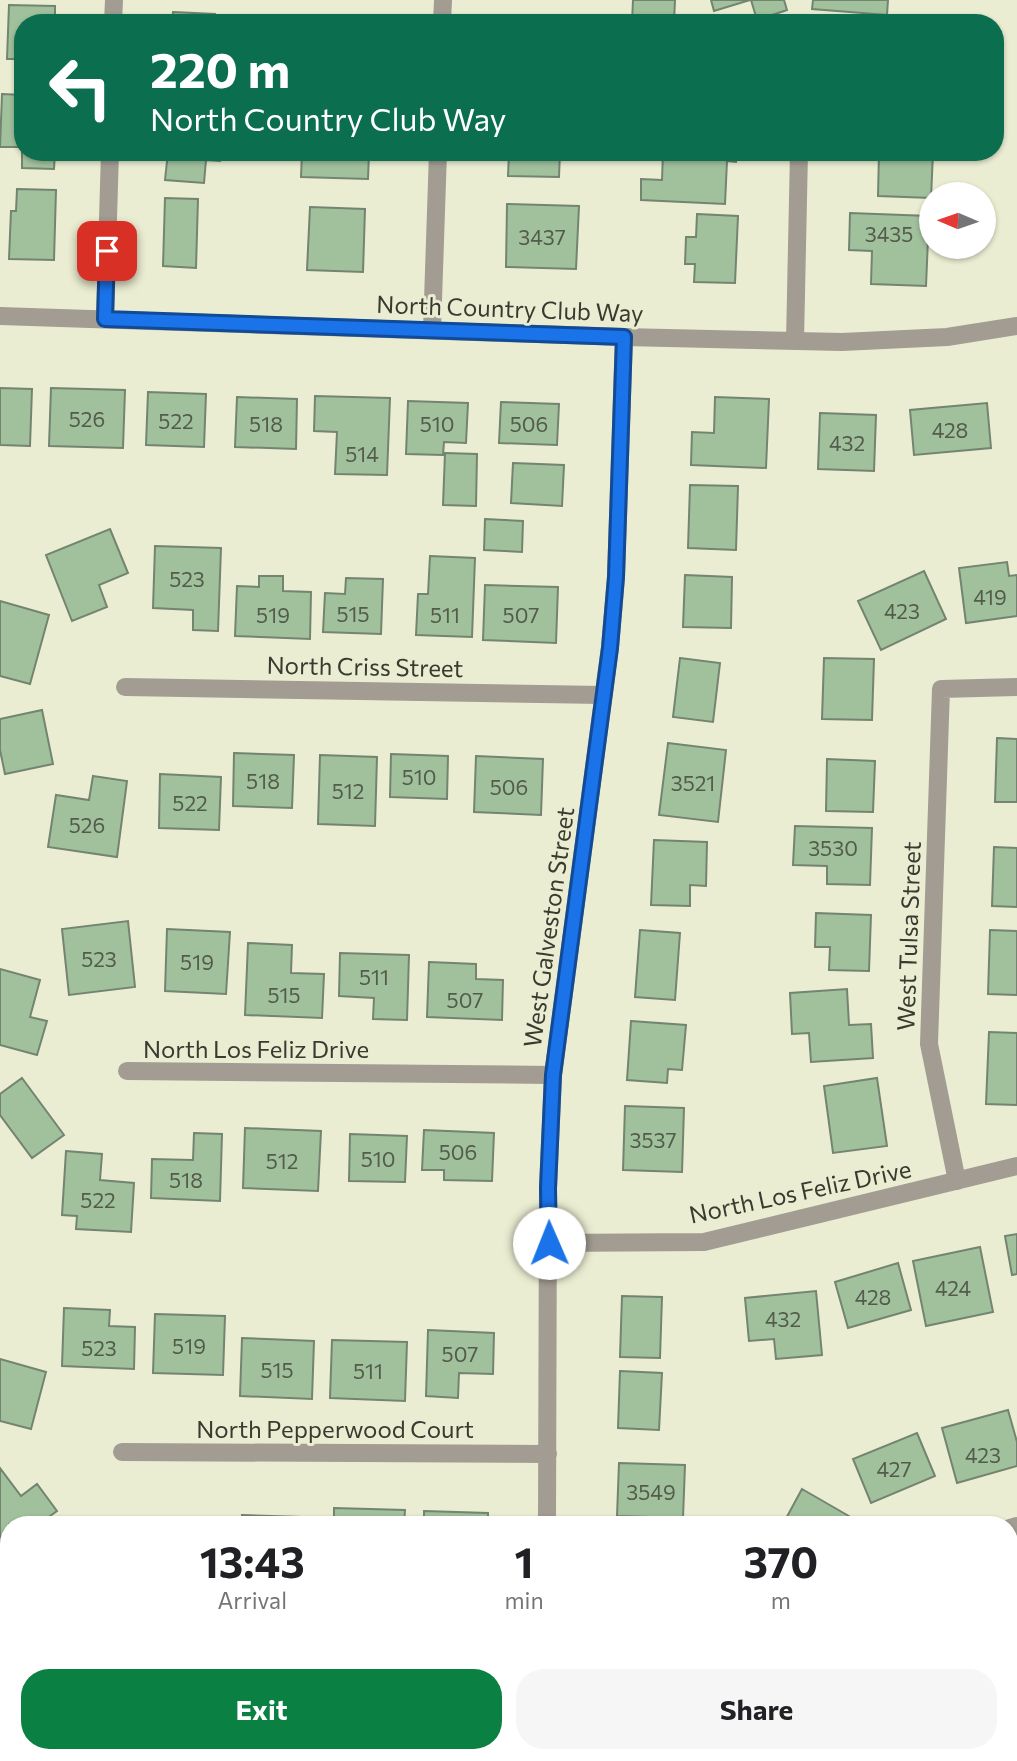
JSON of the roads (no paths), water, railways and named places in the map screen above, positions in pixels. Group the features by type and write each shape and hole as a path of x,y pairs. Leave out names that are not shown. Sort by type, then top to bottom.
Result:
{"street":[{"path":"105,319 110,161"},
{"path":"432,330 438,161"},
{"path":"795,341 799,161"},
{"name":"North Country Club Way","path":"0,316 842,342 947,337 1017,326"},
{"name":"West Galveston Street","path":"547,1516 548,1188 553,1075 610,648 616,577 624,337"},
{"name":"North Criss Street","path":"125,687 603,695"},
{"name":"West Tulsa Street","path":"957,1181 929,1044 941,689 1017,687"},
{"name":"North Los Feliz Drive","path":"127,1071 553,1075"},
{"name":"North Los Feliz Drive","path":"549,1243 704,1242 1017,1166"},
{"name":"North Pepperwood Court","path":"122,1452 548,1454"}]}
